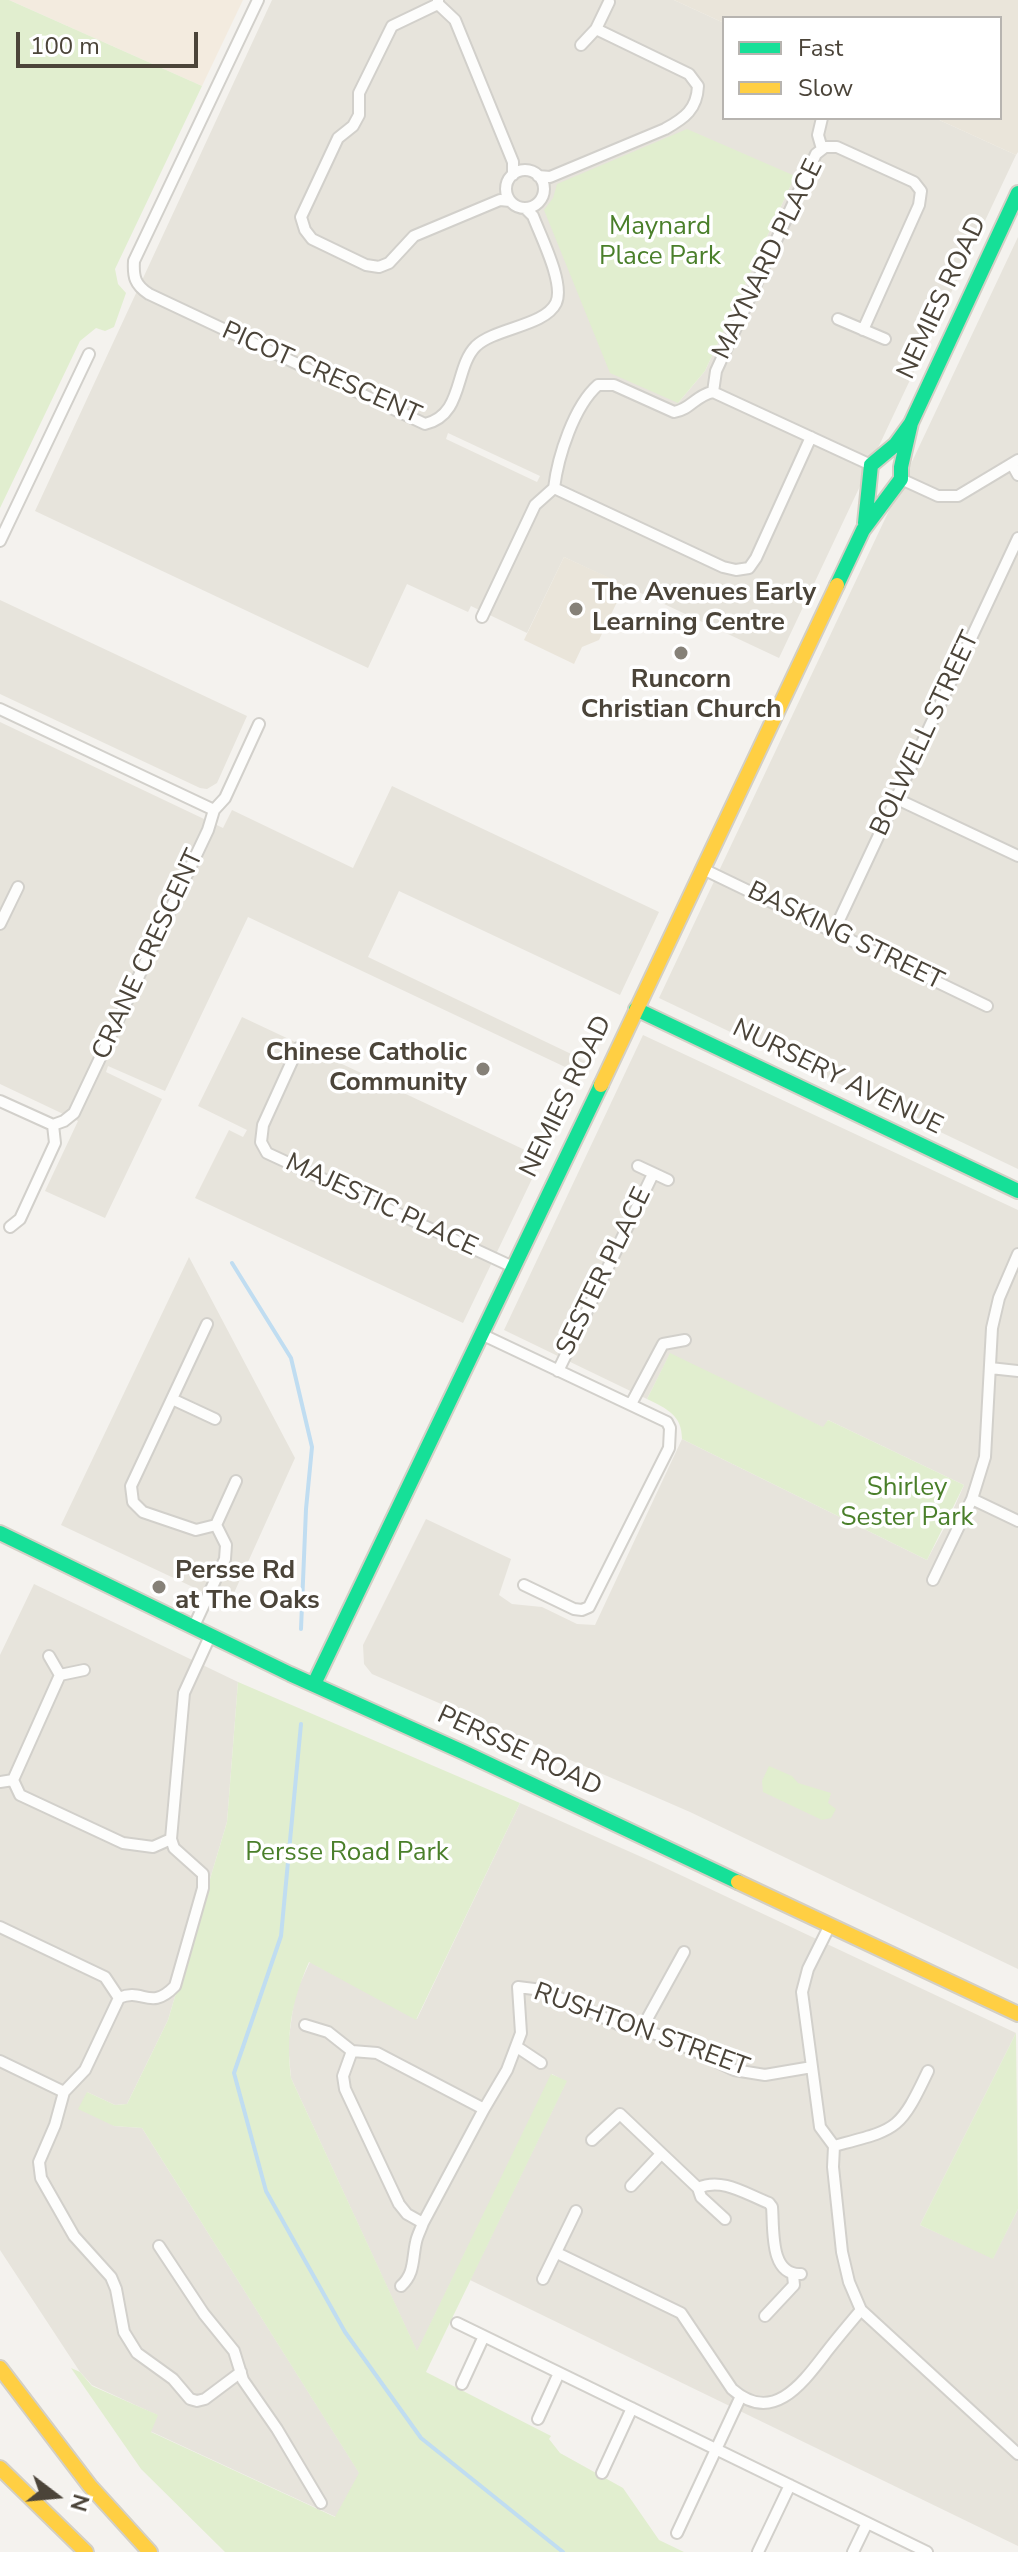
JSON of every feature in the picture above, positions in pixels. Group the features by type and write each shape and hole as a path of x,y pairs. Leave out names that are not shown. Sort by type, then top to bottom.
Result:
{"main road":[{"name":"NEMIES ROAD","path":"863,530 874,467 911,423 1018,193"},
{"name":"NEMIES ROAD","path":"314,1684 863,530 898,478 911,423"},
{"path":"893,458 898,478 879,488 874,467 893,458"},
{"name":"NURSERY AVENUE","path":"636,1009 1018,1191"},
{"name":"PERSSE ROAD","path":"0,1533 1018,2014"},
{"path":"0,2368 90,2486 150,2552"},
{"path":"0,2468 86,2552"}],"street":[{"name":"PICOT CRESCENT","path":"258,0 134,261 133,274 137,286 425,424 437,421 448,409 474,348 485,340 549,312 557,302 560,287 531,210"},
{"path":"438,2 455,20 518,173 506,197 414,236 389,263 379,267 366,265 312,239 301,217 338,138 353,126 359,115 359,93 392,26 438,2"},
{"path":"581,45 596,29 609,2"},
{"path":"518,173 544,180 682,120 693,108 698,86 689,74 596,29"},
{"path":"822,120 818,135 822,149"},
{"name":"MAYNARD PLACE","path":"713,392 716,371 816,154 825,147 837,147 914,182 921,191 919,205 863,330"},
{"path":"506,197 531,210 542,197 544,180"},
{"path":"838,319 885,339"},
{"path":"0,541 89,354"},
{"path":"482,617 535,505 554,488 557,463 587,395 598,385 614,385 674,412 684,410 695,399 713,392 874,467"},
{"path":"554,488 723,567 736,570 749,568 811,437"},
{"path":"898,478 938,496 958,496 1015,462 1018,475"},
{"name":"BOLWELL STREET","path":"834,931 1018,538"},
{"path":"0,709 214,810"},
{"name":"CRANE CRESCENT","path":"53,1125 74,1113 208,830 214,810 225,798 259,724"},
{"path":"897,799 1018,856"},
{"name":"BASKING STREET","path":"703,869 987,1006"},
{"path":"0,924 18,887"},
{"name":"MAJESTIC PLACE","path":"298,1048 263,1125 261,1142 267,1153 513,1267"},
{"path":"0,1101 53,1125 55,1143 20,1219 10,1227"},
{"name":"SESTER PLACE","path":"638,1166 668,1180"},
{"name":"SESTER PLACE","path":"558,1371 653,1174"},
{"path":"933,1580 972,1499 985,1457 992,1328 999,1298 1018,1254"},
{"path":"207,1324 131,1486 133,1502 143,1512 196,1530 216,1525"},
{"path":"481,1334 667,1422 671,1436 669,1448 589,1607 582,1610 524,1585"},
{"path":"631,1404 663,1344 685,1340"},
{"path":"990,1368 1018,1371"},
{"path":"172,1399 215,1419"},
{"path":"216,1525 236,1481"},
{"path":"972,1499 1018,1521"},
{"path":"194,1626 225,1559 226,1545 216,1525"},
{"path":"211,1634 184,1693 171,1839 174,1848 203,1874 203,1888 175,1986 165,1997 153,1999 127,1994 119,1998 85,2070 64,2092 55,2125 39,2162 41,2178 74,2236 111,2277 124,2332 144,2360 173,2379 190,2399 205,2399 241,2372"},
{"path":"49,1656 60,1675"},
{"path":"60,1675 84,1670"},
{"path":"60,1675 13,1780 20,1795 123,1843 153,1847 171,1839"},
{"path":"0,1782 13,1780"},
{"path":"830,1925 808,1969 802,1992 820,2127 834,2146 833,2167 842,2252 852,2291 861,2310 1018,2454"},
{"path":"0,1927 105,1977 119,1998"},
{"path":"641,2030 684,1952"},
{"name":"RUSHTON STREET","path":"517,2047 522,2021 518,1987 542,1990 620,2025 663,2036 734,2070 765,2075 812,2067"},
{"path":"305,2025 328,2032 352,2051 377,2053 484,2109"},
{"path":"401,2286 409,2278 423,2223 484,2109 498,2089 517,2047 541,2063"},
{"path":"352,2051 343,2076 345,2089 399,2204 407,2214 423,2223"},
{"path":"0,2061 64,2092"},
{"path":"834,2146 885,2132 897,2124 910,2110 928,2071"},
{"path":"592,2140 620,2114 698,2188 701,2197 725,2219"},
{"path":"631,2186 661,2154"},
{"path":"698,2188 709,2183 720,2183 772,2207 776,2255 783,2267 797,2275 794,2285 765,2316"},
{"path":"543,2279 576,2211"},
{"path":"159,2246 204,2314 234,2351 241,2372 321,2503"},
{"path":"557,2253 681,2313 732,2389 741,2396 762,2403 781,2399 799,2387 861,2310"},
{"path":"457,2323 927,2552"},
{"path":"462,2384 484,2336"},
{"path":"538,2419 559,2373"},
{"path":"677,2533 741,2396"},
{"path":"602,2473 632,2408"},
{"path":"758,2552 790,2485"},
{"path":"853,2552 867,2523"}],"shaded area":[{"path":"9,0 243,0 202,86"},
{"path":"272,0 674,0 722,22 722,120 939,120 1016,155 779,658 564,557 527,633 471,606 468,612 407,584 368,668 35,511","holes":["795,176 705,371 678,403","448,433 540,476 537,482 446,439"]},
{"path":"674,0 1018,0 1018,152 1016,155 939,120 1002,120 1002,16 722,16 722,22"},
{"path":"1018,237 1018,1169 659,998"},
{"name":"The Avenues Early Learning Centre","path":"564,557 625,585 599,640 582,647 574,664 524,640"},
{"path":"0,600 247,716 217,783 207,789 200,788 0,694"},
{"path":"0,722 223,828 232,810 353,868 392,786 659,912 620,995 399,891 368,957 588,1062 582,1075 248,917 165,1091 108,1066 106,1072 162,1099 105,1218 45,1191 78,1121 0,1084"},
{"path":"242,1017 542,1158 463,1323 195,1198 229,1130 243,1137 247,1130 198,1106"},
{"path":"643,1035 1018,1210 1018,1969 690,1812 372,1674 364,1664 363,1645 426,1519 511,1559 499,1595 512,1604 542,1607 577,1624 595,1625 682,1439 927,1560 949,1519 964,1485 828,1420 824,1428 670,1354 647,1399 504,1330"},
{"path":"189,1257 295,1458 229,1604 61,1525"},
{"path":"34,1584 238,1682 227,1822 168,2020 127,2104 115,2105 87,2092 114,2126 142,2128 360,2474 336,2517 150,2431 157,2415 92,2385 80,2372 0,2250 0,1655"},
{"path":"520,1803 1016,2033 920,2225 993,2258 1018,2209 1018,2546 470,2280 566,2082 552,2074 417,2352 291,2078 288,2044 295,1994 310,1962 417,2019"}],"green space":[{"path":"0,0 9,0 202,86 115,269 118,284 126,293 114,327 105,331 96,328 80,341 0,508"},
{"name":"Maynard Place Park","path":"687,129 795,176 705,371 678,403 610,373 544,210 553,198 557,184"},
{"name":"Shirley Sester Park","path":"670,1353 823,1427 828,1420 964,1485 927,1560 682,1439 676,1418 647,1399"},
{"name":"Persse Road Park","path":"238,1682 520,1803 416,2020 309,1962 291,2019 291,2078 417,2351 551,2074 567,2081 426,2372 551,2436 549,2439 560,2453 623,2488 659,2540 684,2552 225,2552 141,2469 71,2368 80,2372 92,2386 158,2415 151,2432 335,2517 359,2473 142,2128 114,2126 78,2109 87,2092 115,2105 127,2104 168,2020 227,1822"},
{"path":"769,1766 792,1776 798,1783 831,1793 828,1803 836,1809 831,1818 822,1820 763,1792 762,1781"},
{"path":"1016,2033 1018,2209 993,2259 920,2225"}],"waterway":[{"path":"232,1263 291,1358 312,1447 301,1629"},
{"path":"301,1724 281,1936 234,2073 266,2191 345,2332 421,2438 563,2552"}],"traffic: fast":[{"path":"865,523 871,465 895,445 911,423 1018,193"},
{"path":"837,585 863,530 901,479 911,423"},
{"path":"636,1009 1018,1191"},
{"path":"314,1684 601,1085"},
{"path":"0,1533 290,1674 738,1882"}],"traffic: slow":[{"path":"601,1085 837,585"},
{"path":"738,1882 1018,2014"},
{"path":"0,2368 90,2486 150,2552"},
{"path":"0,2468 86,2552"}],"place":[{"name":"The Avenues Early Learning Centre","path":"576,609"},
{"name":"Runcorn Christian Church","path":"681,653"},
{"name":"Chinese Catholic Community","path":"483,1069"},
{"name":"Persse Rd at The Oaks","path":"159,1587"}]}
